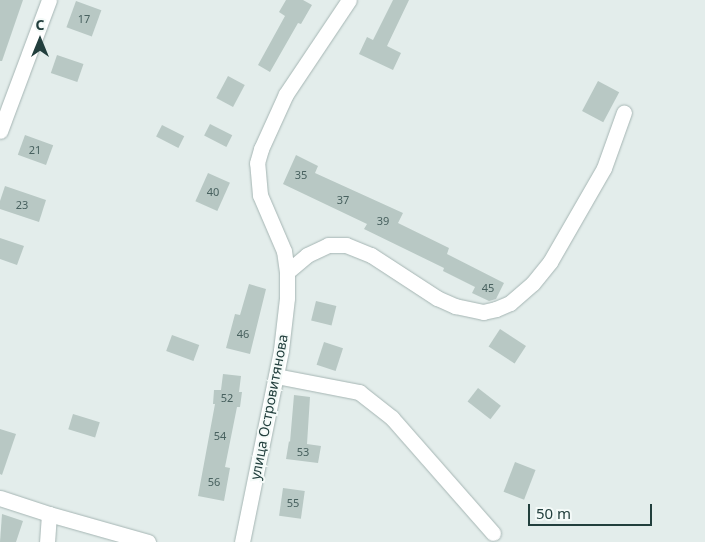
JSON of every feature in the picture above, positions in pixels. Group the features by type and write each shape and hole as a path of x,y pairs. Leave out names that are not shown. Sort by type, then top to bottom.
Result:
{"street":[{"path":"0,131 49,0"},
{"name":"улица Островитянова","path":"242,542 285,325 287,272 277,232 260,195 257,163 286,94 349,0"},
{"path":"287,272 307,255 328,245 346,245 370,255 437,298 455,306 483,312 510,303 533,283 550,262 604,168 624,112"},
{"path":"276,376 359,392 392,418 493,533"},
{"path":"0,498 148,542"},
{"path":"47,542 49,514"}],"building":[{"path":"0,0 23,0 2,61 0,61"},
{"path":"286,0 303,0 312,5 301,24 298,23 270,72 258,65 285,16 279,12"},
{"path":"393,0 409,0 387,46 401,53 393,70 359,54 367,37 373,40"},
{"path":"76,1 101,10 92,37 66,27"},
{"path":"57,55 83,64 77,82 51,73"},
{"path":"228,76 245,85 233,107 216,98"},
{"path":"598,81 619,92 603,122 582,111"},
{"path":"210,124 232,135 226,147 204,136"},
{"path":"162,125 184,136 178,148 156,137"},
{"path":"25,135 53,145 46,165 18,155"},
{"path":"296,155 318,166 315,173 403,213 398,223 449,248 447,254 504,283 496,299 489,301 472,293 475,287 443,271 444,268 364,229 367,224 283,184"},
{"path":"208,173 230,183 217,211 195,201"},
{"path":"5,186 46,200 39,222 0,209 0,201"},
{"path":"0,238 24,246 17,265 0,259"},
{"path":"249,284 266,289 250,354 226,348 235,314 240,315"},
{"path":"316,301 336,306 332,325 311,320"},
{"path":"500,329 526,346 515,363 489,347"},
{"path":"172,335 199,345 193,361 166,351"},
{"path":"324,342 343,348 336,371 317,365"},
{"path":"223,374 241,376 239,392 242,392 240,407 237,407 225,467 230,468 224,501 198,496 215,404 213,404 214,390 221,390"},
{"path":"478,388 501,406 490,419 468,401"},
{"path":"294,395 310,397 307,444 321,446 318,463 286,459 290,442"},
{"path":"73,414 100,422 95,437 68,429"},
{"path":"0,429 16,434 2,475 0,474"},
{"path":"515,462 536,470 524,500 504,492"},
{"path":"283,488 305,491 301,519 279,516"},
{"path":"2,514 23,521 16,542 0,542"}]}
